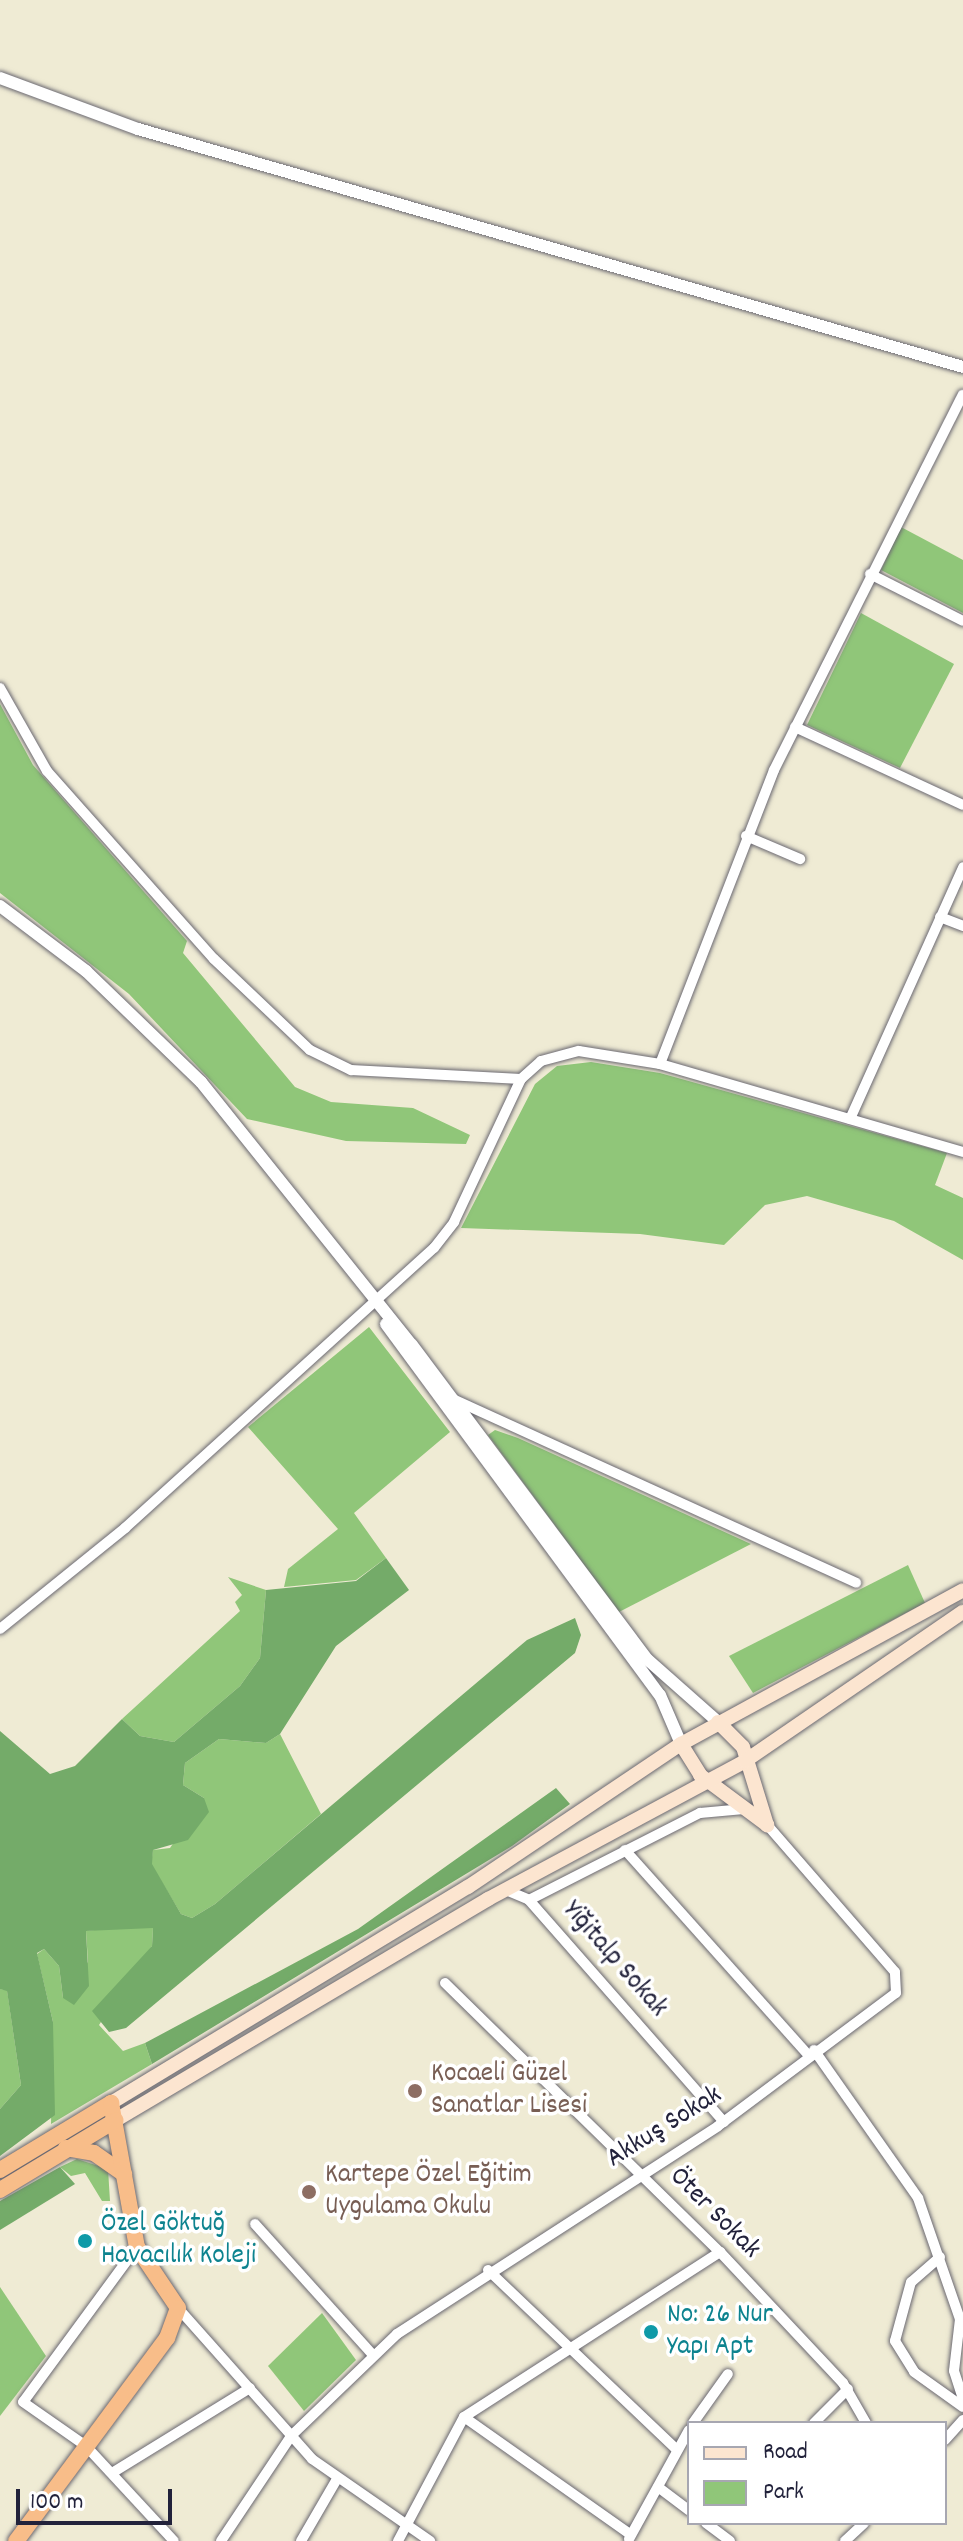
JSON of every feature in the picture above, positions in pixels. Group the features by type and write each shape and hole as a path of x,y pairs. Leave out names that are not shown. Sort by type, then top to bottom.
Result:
{"highway":[{"path":"0,2190 66,2148 107,2115"},
{"path":"0,2170 107,2115"},
{"path":"16,2540 167,2338 178,2308 137,2247 124,2174 107,2115"},
{"path":"66,2148 94,2153 124,2174"}],"main road":[{"path":"107,2115 468,1887 681,1744 963,1590"},
{"path":"107,2115 506,1890 745,1761 963,1612"},
{"path":"718,1722 738,1738 767,1825"},
{"path":"681,1744 709,1782 767,1825"}],"street":[{"path":"0,78 138,129 963,367"},
{"path":"660,1064 746,836 795,727 963,395"},
{"path":"870,574 963,621"},
{"path":"0,688 47,771 214,959 310,1050 351,1070 521,1079"},
{"path":"795,727 963,805"},
{"path":"746,836 800,859"},
{"path":"850,1119 963,867"},
{"path":"0,906 86,971 176,1055 453,1399 662,1678 718,1722"},
{"path":"940,917 963,926"},
{"path":"0,1629 125,1528 375,1304 454,1222 521,1079 541,1061 579,1051 660,1064 963,1152"},
{"path":"375,1304 402,1351 660,1695 681,1744"},
{"path":"453,1399 856,1583"},
{"name":"Yiğitalp Sokak","path":"724,2122 529,1900 700,1813 744,1809"},
{"name":"Akkuş Sokak","path":"221,2541 291,2436 373,2355 488,2270 724,2122 811,2052 896,1993 897,1978 767,1825"},
{"path":"625,1850 811,2052 918,2198 960,2319 954,2371 963,2399"},
{"path":"506,1890 529,1900"},
{"name":"Öter Sokak","path":"445,1983 720,2252 848,2389 865,2421"},
{"path":"255,2224 373,2355"},
{"path":"137,2247 23,2402 86,2446 174,2541"},
{"path":"398,2541 464,2417 720,2252"},
{"path":"940,2257 911,2282 895,2341 914,2372 963,2407"},
{"path":"488,2270 677,2450"},
{"path":"178,2308 291,2436 337,2479 430,2541"},
{"path":"694,2421 728,2374"},
{"path":"112,2473 250,2388"},
{"path":"816,2421 848,2389"},
{"path":"464,2417 630,2538 687,2433"},
{"path":"301,2541 337,2479"},
{"path":"658,2487 687,2509"},
{"path":"711,2525 730,2541"},
{"path":"845,2541 862,2525"}],"green space":[{"path":"901,527 963,560 963,613 881,570"},
{"path":"861,613 954,664 900,768 807,725"},
{"path":"0,704 33,765 187,941 183,953 295,1087 331,1102 413,1108 470,1135 466,1144 346,1141 247,1119 129,994 0,893"},
{"path":"591,1062 660,1073 947,1153 935,1185 963,1198 963,1260 894,1221 807,1196 765,1205 724,1245 640,1234 461,1228 535,1084 557,1066"},
{"path":"369,1327 450,1432 354,1513 386,1558 356,1580 284,1587 288,1569 338,1529 248,1427"},
{"path":"495,1430 751,1544 619,1612 488,1435"},
{"path":"386,1558 409,1590 336,1646 280,1734 266,1743 219,1739 185,1763 183,1785 204,1798 209,1812 188,1840 153,1850 152,1864 181,1914 192,1918 215,1904 527,1640 575,1618 581,1635 575,1653 126,2028 109,2032 92,2011 152,1946 153,1928 86,1931 89,1986 74,2005 63,1998 59,1966 44,1949 37,1953 53,2022 55,2115 0,2156 0,2109 21,2085 7,1991 0,1989 0,1731 50,1774 75,1766 122,1719 140,1736 174,1742 240,1686 260,1658 266,1590 356,1581"},
{"path":"908,1565 925,1603 753,1693 729,1656"},
{"path":"228,1577 266,1590 260,1658 240,1686 174,1742 140,1736 122,1719 240,1611 235,1602 242,1595"},
{"path":"280,1734 321,1814 215,1904 192,1918 181,1914 151,1864 153,1850 170,1848 204,1798 183,1785 185,1763 219,1739 266,1743"},
{"path":"556,1788 570,1804 512,1846 152,2064 145,2043 358,1929"},
{"path":"146,1924 153,1928 152,1946 99,2025 123,2051 145,2043 152,2064 51,2124 53,2022 37,1954 44,1949 59,1966 63,1998 88,1962 86,1931"},
{"path":"0,1989 7,1990 21,2085 0,2109"},
{"path":"77,2159 108,2169 110,2201 102,2201 85,2173 71,2176 60,2167"},
{"path":"60,2167 75,2184 0,2230 0,2201"},
{"path":"0,2287 46,2356 0,2416"},
{"path":"322,2313 356,2360 304,2411 268,2366"}],"place":[{"name":"Kocaeli Güzel Sanatlar Lisesi","path":"415,2091"},
{"name":"Kartepe Özel Eğitim Uygulama Okulu","path":"309,2192"},
{"name":"Özel Göktuğ Havacılık Koleji","path":"85,2241"},
{"name":"No: 26 Nur Yapı Apt","path":"651,2332"}]}
